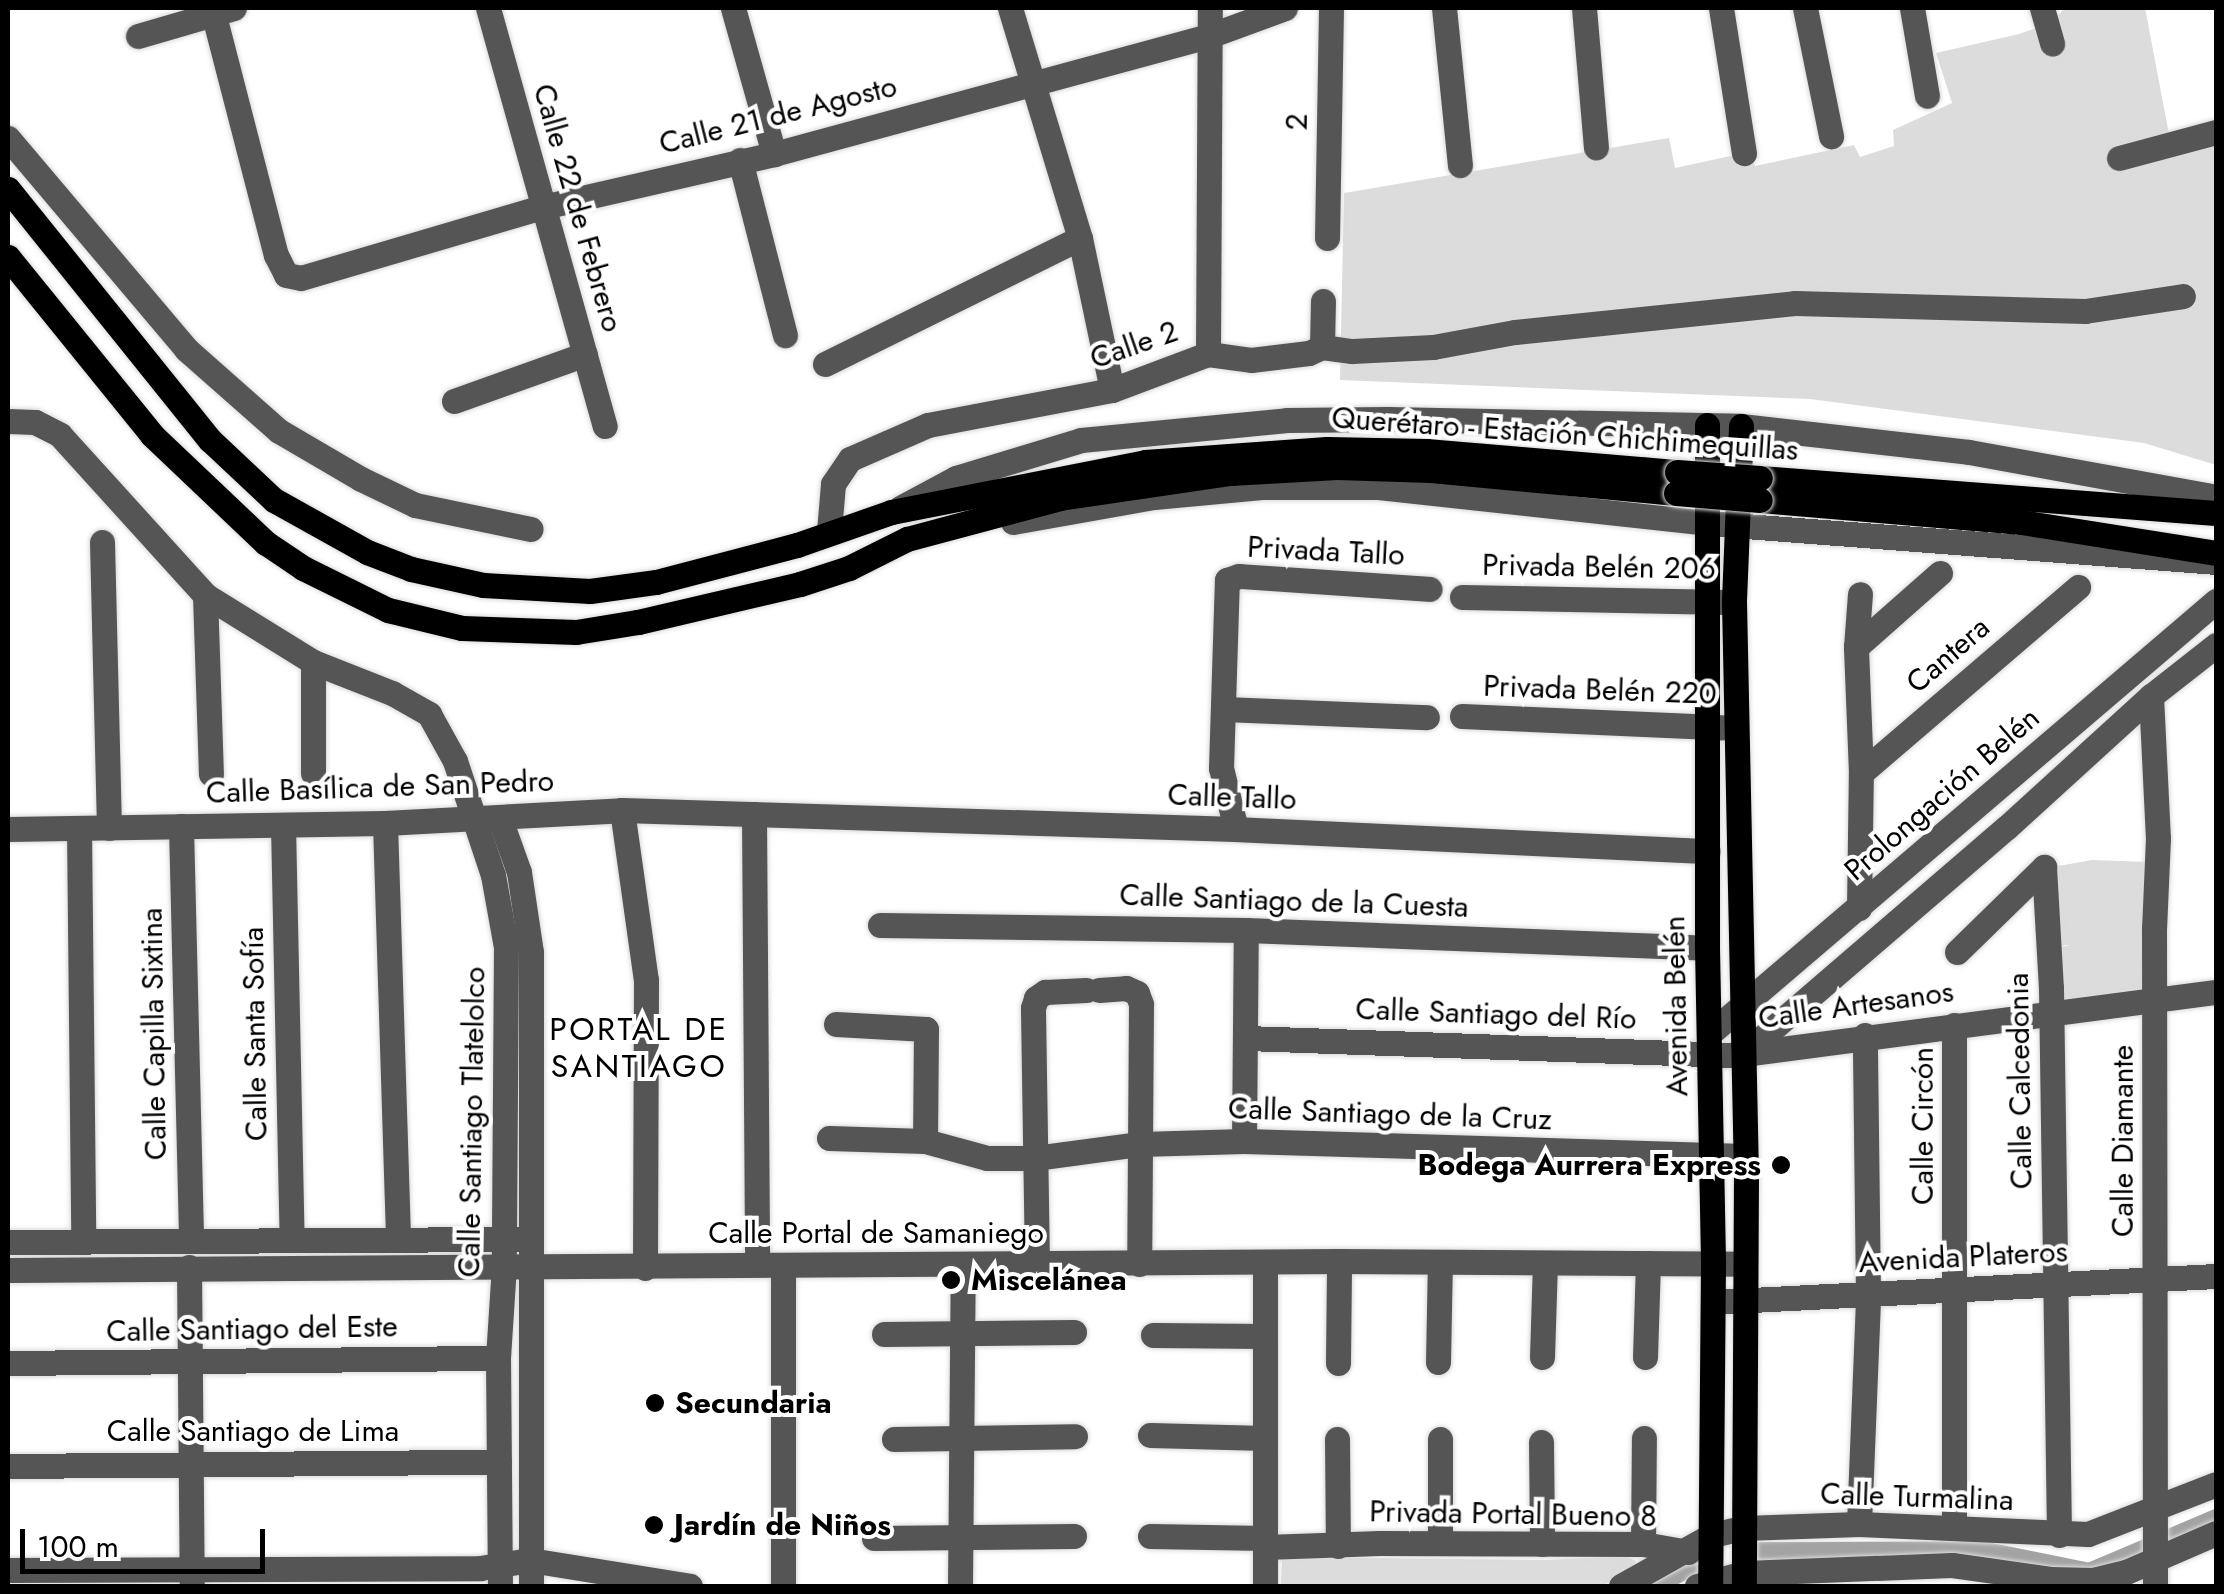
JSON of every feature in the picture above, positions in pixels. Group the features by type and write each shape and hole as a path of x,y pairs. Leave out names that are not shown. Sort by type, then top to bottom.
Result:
{"main road":[{"name":"Querétaro - Estación Chichimequillas","path":"8,188 210,440 274,500 367,552 411,569 483,585 590,591 712,569 797,546 829,531 891,512 1144,462 1228,454 1426,451 1676,483"},
{"name":"Querétaro - Estación Chichimequillas","path":"8,257 192,478 266,543 303,568 388,610 477,630 576,632 725,604 849,568 907,540 1026,507 1140,484 1230,473 1337,467 1431,470 2216,513"},
{"name":"Avenida Belén","path":"1708,425 1706,602 1721,728 1744,1005 1744,1580"},
{"name":"Avenida Belén","path":"1706,1584 1712,1535 1713,1302 1707,852 1734,602 1741,426"},
{"name":"Querétaro - Estación Chichimequillas","path":"1760,489 2020,522 2216,553"}],"street":[{"name":"Calle 22 de Febrero","path":"488,8 605,426"},
{"path":"733,8 774,154"},
{"path":"1010,8 1080,238 1112,390"},
{"name":"Calle 2","path":"829,531 832,484 850,459 928,425 1112,390 1208,354 1210,8"},
{"name":"Calle 21 de Agosto","path":"220,9 276,256 286,275 301,278 542,208 774,154 1210,36 1286,8"},
{"name":"2","path":"1328,238 1331,8"},
{"path":"1444,8 1460,165"},
{"path":"1584,8 1596,147"},
{"path":"1805,8 1832,136"},
{"path":"1912,8 1928,96"},
{"path":"2042,8 2052,44"},
{"path":"138,36 220,9"},
{"path":"1727,9 1744,153"},
{"path":"2120,158 2216,132"},
{"path":"8,138 186,349 279,430 361,479 415,505 531,529"},
{"path":"740,160 786,335"},
{"path":"825,364 1080,238"},
{"path":"1208,354 1250,360 1286,358 1322,348 1352,351 1433,347 1554,328 1795,304 2085,311 2184,296"},
{"path":"1322,301 1322,348"},
{"path":"454,401 585,354"},
{"name":"Calle Santiago Tlatelolco","path":"8,420 35,422 60,435 205,595 313,662 392,693 428,714 518,872 530,952 528,1586"},
{"path":"891,512 956,478 1020,455 1081,440 1157,430 1321,420 1741,426 1968,452 2216,497"},
{"path":"849,568 1075,508 1262,487 1377,487 1735,526 2216,562"},
{"path":"102,542 108,828"},
{"path":"1856,648 1940,573"},
{"name":"Privada Tallo","path":"1236,829 1221,768 1227,580 1239,576 1430,589"},
{"name":"Cantera","path":"1861,772 2078,587"},
{"path":"1859,908 1861,772 1856,648 1860,594"},
{"path":"205,595 211,774"},
{"name":"Privada Belén 206","path":"1462,596 1734,602"},
{"name":"Prolongación Belén","path":"1709,1044 1744,1005 2216,601"},
{"path":"1743,1054 2007,827 2151,696 2216,645"},
{"path":"312,773 313,662"},
{"name":"Calle Diamante","path":"2151,696 2158,838 2155,1586"},
{"path":"1224,709 1426,716"},
{"name":"Privada Belén 220","path":"1462,716 1721,728"},
{"path":"622,810 646,980 646,1268"},
{"name":"Calle Basílica de San Pedro","path":"8,829 385,823 622,810 754,814"},
{"path":"754,814 783,1586"},
{"name":"Calle Tallo","path":"754,814 1236,829 1707,852"},
{"name":"Calle Santiago Tlatelolco","path":"488,819 506,947 504,1252 494,1574"},
{"path":"385,823 398,1240"},
{"name":"Calle Santa Sofía","path":"283,825 292,1240"},
{"name":"Calle Capilla Sixtina","path":"181,826 191,1240"},
{"path":"79,828 84,1242"},
{"name":"Calle Calcedonia","path":"1957,952 2044,867 2051,1012 2059,1535"},
{"name":"Calle Santiago de la Cuesta","path":"880,925 1246,930 1707,948"},
{"path":"1244,1141 1246,930"},
{"path":"1037,1265 1036,998 1045,992 1126,988 1137,993 1141,1004 1139,1264"},
{"name":"Calle Artesanos","path":"1743,1054 2216,992"},
{"path":"836,1024 926,1029 925,1141"},
{"name":"Calle Circón","path":"1954,1025 1954,1526"},
{"path":"1858,1524 1868,1296 1865,1035"},
{"name":"Calle Santiago del Río","path":"1246,1038 1709,1044 1743,1054"},
{"name":"Calle Santiago de la Cruz","path":"828,1138 925,1141 987,1158 1035,1158 1140,1144 1244,1141 1745,1156"},
{"name":"Calle Portal de Samaniego","path":"8,1270 189,1267 504,1252 531,1239"},
{"name":"Calle Portal de Samaniego","path":"8,1242 398,1240 504,1252 532,1267 1339,1262 1745,1264"},
{"path":"1338,1363 1339,1262"},
{"path":"1438,1362 1440,1262"},
{"path":"1542,1357 1545,1262"},
{"path":"1264,1263 1265,1586"},
{"path":"1645,1357 1648,1264"},
{"path":"960,1586 963,1266"},
{"path":"189,1267 192,1578"},
{"name":"Avenida Plateros","path":"1713,1302 2216,1276"},
{"path":"884,1334 1074,1332"},
{"path":"1153,1335 1264,1336"},
{"name":"Calle Santiago del Este","path":"8,1363 498,1358"},
{"path":"1150,1435 1265,1438"},
{"path":"894,1438 1075,1436"},
{"path":"1643,1544 1644,1438"},
{"name":"Privada Portal Bueno 8","path":"1336,1439 1338,1546"},
{"path":"1440,1439 1440,1542"},
{"path":"1540,1442 1542,1544"},
{"name":"Calle Santiago de Lima","path":"8,1466 499,1462"},
{"name":"Calle Turmalina","path":"1706,1584 1952,1576 2050,1583 2093,1580 2216,1484"},
{"name":"Calle Turmalina","path":"1622,1586 1712,1535 1743,1528 1858,1524 1954,1526 2059,1535 2216,1533"},
{"path":"874,1538 1074,1536"},
{"name":"Privada Portal Bueno 8","path":"1150,1536 1338,1546 1440,1542 1643,1544 1688,1552"},
{"path":"494,1574 530,1560 690,1586"},
{"path":"8,1570 192,1578 494,1574 528,1586"}],"shaded area":[{"path":"2065,8 2145,8 2169,134 2216,126 2216,465 2144,443 1810,399 1340,380 1344,193 1669,138 1675,168 1749,152 1755,166 1854,145 1860,157 1894,146 1893,130 1952,103 1936,53 2051,23"},
{"path":"2092,860 2148,862 2146,997 2054,1011 2054,949 2070,945 2052,946 2047,868"},
{"path":"1626,1556 1636,1561 1628,1572 1602,1586 1281,1586 1282,1557 1547,1560"}],"waterway":[{"path":"1751,1551 1982,1550 2089,1572 2216,1518"},
{"path":"1655,1586 1705,1560"}],"place":[{"name":"Bodega Aurrera Express","path":"1781,1165"},
{"name":"Miscelánea","path":"951,1280"},
{"name":"Secundaria","path":"655,1403"},
{"name":"Jardín de Niños","path":"654,1525"}],"district":[{"name":"PORTAL DE SANTIAGO","path":"639,1048"}]}
